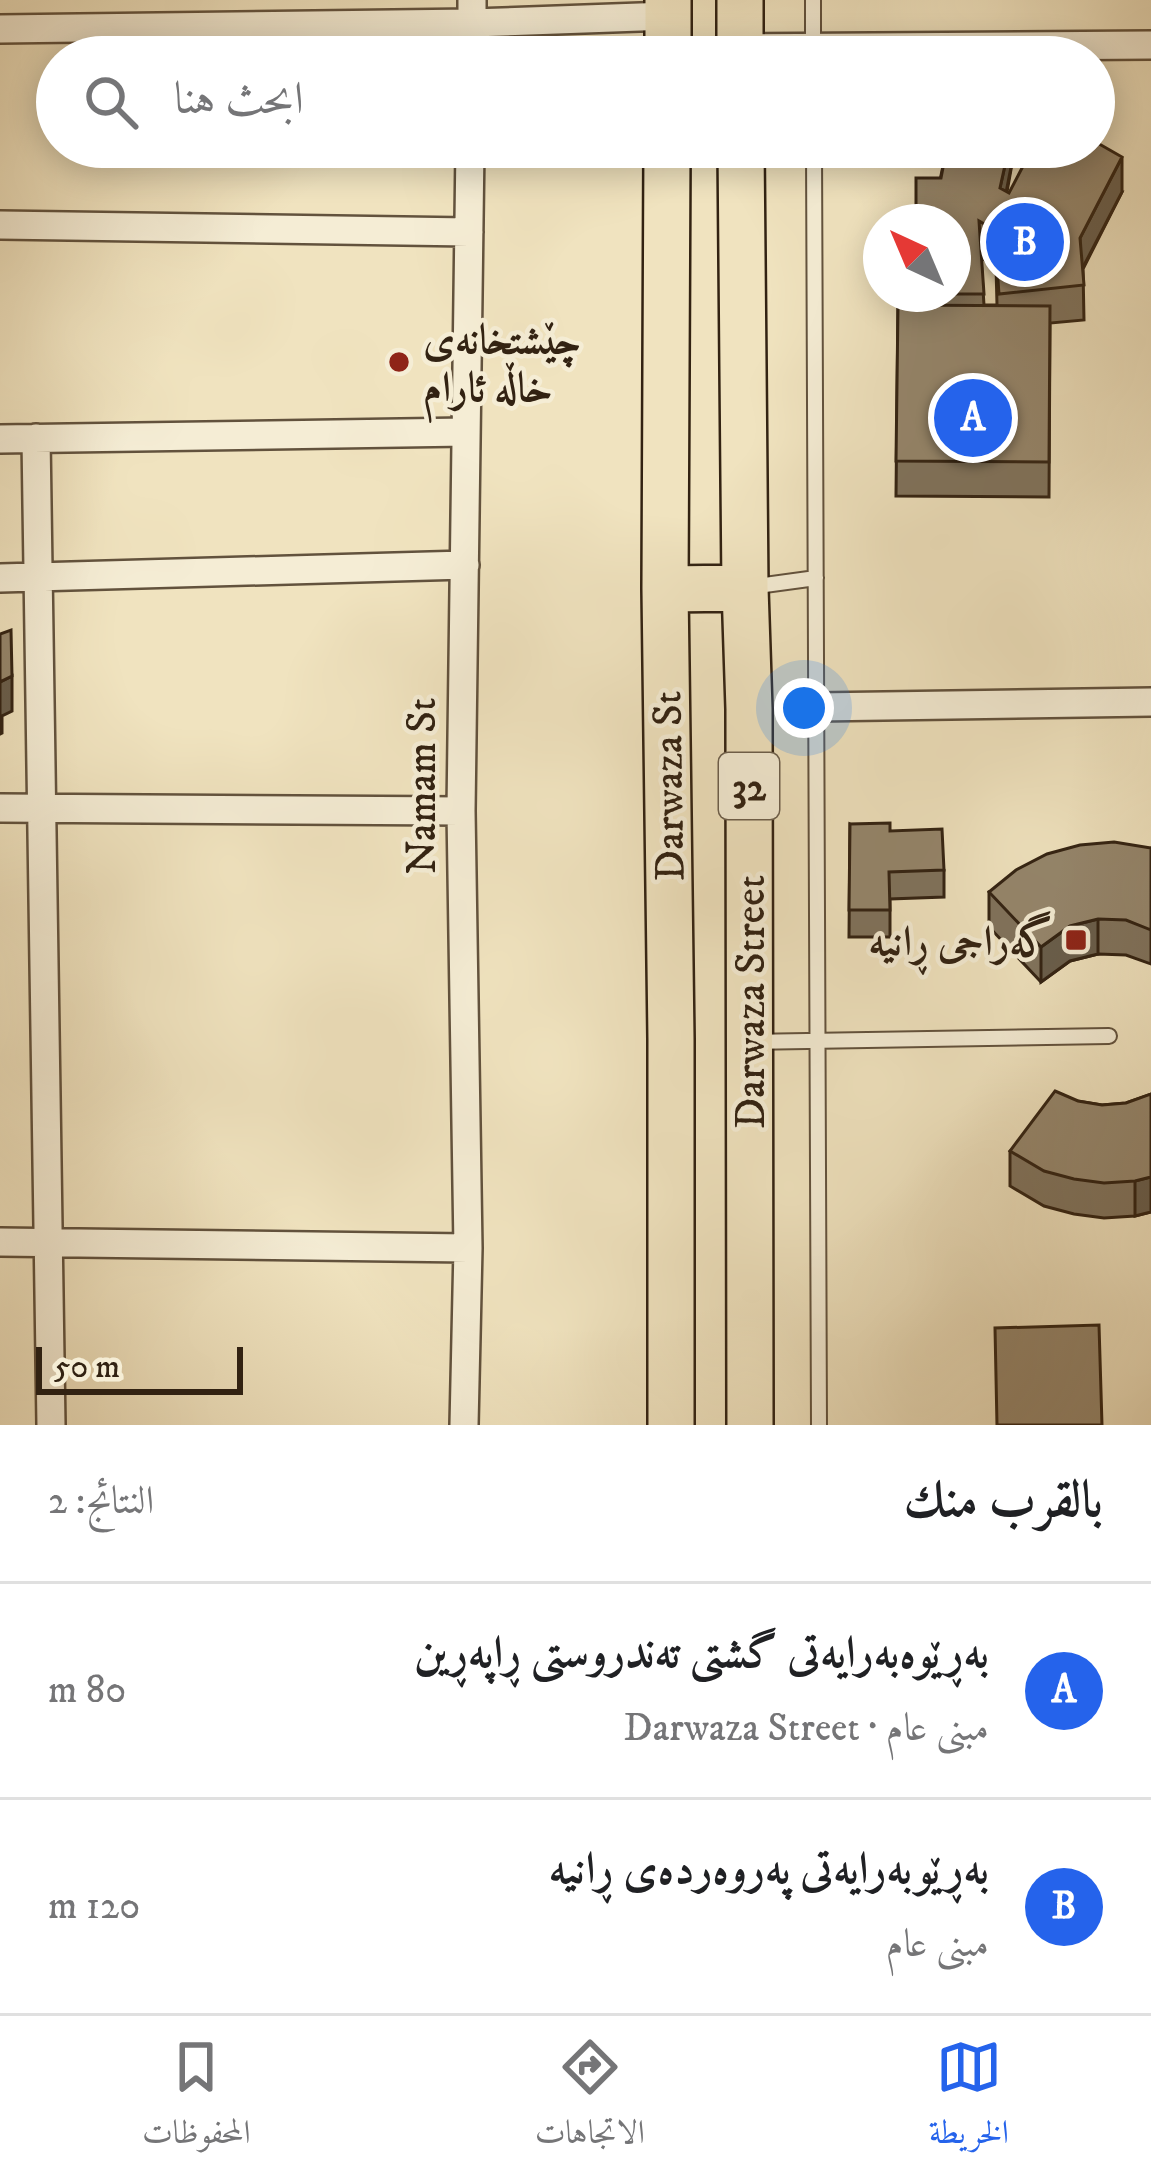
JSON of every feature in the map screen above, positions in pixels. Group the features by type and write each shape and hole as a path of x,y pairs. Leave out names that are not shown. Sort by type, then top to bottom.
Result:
{"highway":[{"path":"740,0 740,36"},
{"name":"Darwaza St","path":"668,168 664,589 671,1425"},
{"name":"Darwaza Street","path":"741,168 749,709 750,1425"},
{"path":"664,589 745,588"}],"street":[{"path":"0,29 117,14 472,11 668,24"},
{"path":"1115,46 1151,45"},
{"name":"Namam St","path":"464,1425 468,1248 461,811 470,168"},
{"path":"0,225 469,232"},
{"path":"0,439 466,432"},
{"path":"36,438 51,1425"},
{"path":"0,578 464,565"},
{"path":"817,707 1151,702"},
{"path":"0,808 461,811"},
{"path":"0,1242 468,1248"}],"lane":[{"path":"813,0 813,36"},
{"path":"814,168 819,1425"},
{"path":"745,588 816,578"},
{"path":"749,1042 1108,1036"}],"building":[{"path":"1115,153 1122,157 1080,238 1084,285 999,294 996,253 1015,252 1015,242 979,221 984,294 971,294 971,204 916,204 916,178 941,178 943,168 1004,168 1000,188 1009,193 1022,168 1115,168"},
{"path":"971,305 1050,306 1049,462 896,461 898,312 971,312"},
{"path":"11,630 12,676 0,682 0,634"},
{"path":"890,823 890,831 942,829 944,870 889,872 890,910 849,910 850,824"},
{"path":"1114,842 1151,848 1151,930 1126,920 1098,919 1070,926 1041,947 989,892 1016,870 1047,854"},
{"path":"1055,1091 1102,1105 1151,1094 1151,1177 1104,1183 1074,1179 1044,1171 1010,1151"},
{"path":"1099,1325 1102,1425 997,1425 995,1328"}],"place":[{"name":"بەڕێوبەرایەتی پەروەردەی ڕانیە","path":"1025,242"},
{"name":"چێشتخانەی خاڵە ئارام","path":"399,362"},
{"name":"بەڕێوەبەرایەتی گشتی تەندروستی ڕاپەڕین","path":"973,418"},
{"name":"گەراجی ڕانیە","path":"1076,940"}]}
